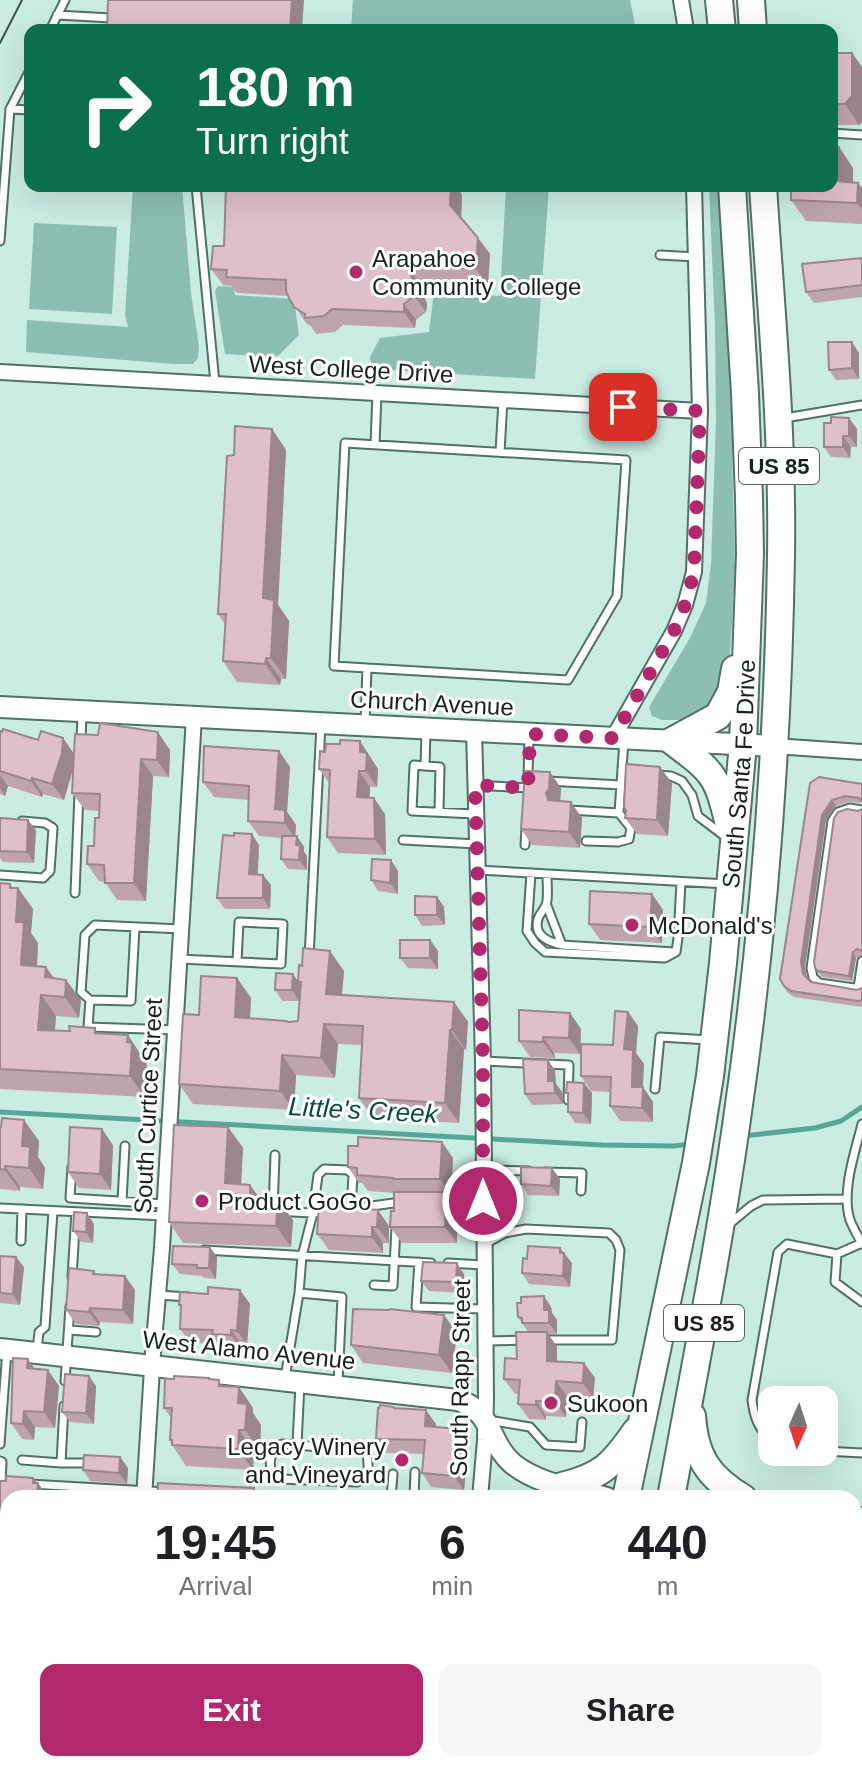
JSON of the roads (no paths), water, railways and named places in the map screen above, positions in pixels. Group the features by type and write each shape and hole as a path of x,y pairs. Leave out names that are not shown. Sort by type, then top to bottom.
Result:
{"highway":[{"path":"719,0 721,24"},
{"path":"751,0 753,24"},
{"name":"South Santa Fe Drive","path":"628,1490 704,1116 715,1040 743,744 750,554 747,431 732,192"},
{"name":"South Santa Fe Drive","path":"672,1490 738,1115 769,825 781,555 778,419 763,192"},
{"path":"734,844 714,776 672,741 718,716 734,681 739,573 738,479 747,431"},
{"path":"690,1396 693,1427 701,1457 719,1483 730,1490"},
{"path":"562,1486 599,1473 618,1456 640,1425"}],"street":[{"path":"681,0 685,24"},
{"path":"619,738 674,631 694,572 700,411 694,192"},
{"name":"West College Drive","path":"0,372 700,411"},
{"name":"Church Avenue","path":"0,707 862,752"},
{"name":"South Curtice Street","path":"144,1490 158,1295 167,1248 164,1210 194,717"},
{"name":"South Rapp Street","path":"474,731 483,1061 485,1420 481,1490"},
{"name":"West Alamo Avenue","path":"3,1349 458,1400 468,1403 485,1420"},
{"path":"485,1420 501,1451 513,1463 545,1481 577,1490"}],"lane":[{"path":"53,24 65,0"},
{"path":"57,15 111,18"},
{"path":"0,241 10,109 24,82"},
{"path":"10,109 24,110"},
{"path":"838,133 862,135"},
{"path":"197,192 215,384"},
{"path":"660,255 696,257"},
{"path":"375,445 377,393"},
{"path":"500,452 503,400"},
{"path":"747,431 778,419 862,405"},
{"path":"345,443 500,452 626,460 617,596 568,680 334,666 345,443"},
{"path":"364,725 367,668"},
{"path":"80,751 82,711"},
{"path":"308,972 321,723"},
{"path":"425,766 426,728"},
{"path":"527,802 530,734"},
{"path":"586,841 618,842 629,839 631,828 619,813 622,772 619,738"},
{"path":"439,812 440,767 414,765 412,811 476,814"},
{"path":"622,772 634,773"},
{"path":"647,774 671,776 682,781 692,795 698,816 734,844"},
{"path":"75,893 79,783"},
{"path":"475,785 621,785"},
{"path":"862,810 850,808 838,812 832,821 811,968 813,977 819,983 860,988 862,961"},
{"path":"564,810 619,813"},
{"path":"525,845 526,817"},
{"path":"0,875 43,878 50,871 53,828 45,823 15,821"},
{"path":"403,840 477,844"},
{"path":"478,870 730,884"},
{"path":"531,873 527,931 545,952 665,958 676,952"},
{"path":"547,874 547,906 562,945"},
{"path":"676,952 681,882"},
{"path":"547,906 537,922 537,929 548,941 562,945 676,952"},
{"path":"180,959 281,964 283,924 239,922 237,961"},
{"path":"135,927 131,1001 90,1000 81,992 85,935 95,925 181,929"},
{"path":"90,1000 88,1027 175,1030"},
{"path":"655,1089 660,1037 715,1040"},
{"path":"483,1061 569,1065 568,1100"},
{"path":"758,1424 752,1400 778,1252 787,1244 837,1254 862,1243 850,1220 846,1199 862,1124"},
{"path":"122,1201 125,1146"},
{"path":"275,1155 273,1211 313,1213 412,1202"},
{"path":"72,1158 70,1198 122,1201 164,1210"},
{"path":"297,1444 292,1381 302,1256 313,1213 318,1175 324,1169 348,1170 353,1175 351,1209"},
{"path":"483,1170 582,1173 581,1191"},
{"path":"719,1233 751,1206 763,1200 846,1199"},
{"path":"441,1202 483,1201"},
{"path":"374,1285 393,1286 397,1202"},
{"path":"0,1208 76,1212 164,1210"},
{"path":"21,1241 22,1209"},
{"path":"37,1352 39,1332 45,1327 53,1211"},
{"path":"71,1286 76,1212"},
{"path":"483,1245 505,1233 526,1229 609,1233 620,1250 612,1340 484,1341"},
{"path":"196,1250 483,1265"},
{"path":"837,1254 835,1282 862,1302"},
{"path":"419,1262 416,1307 484,1309"},
{"path":"299,1293 342,1297 338,1386"},
{"path":"158,1295 191,1297"},
{"path":"61,1463 70,1301"},
{"path":"69,1330 96,1332"},
{"path":"0,1444 3,1349"},
{"path":"485,1420 530,1427 546,1445 580,1447 582,1422"},
{"path":"282,1444 297,1444 360,1450 367,1455 368,1473 357,1482 279,1479 272,1475 271,1455 275,1448 282,1444"},
{"path":"838,1452 862,1453"},
{"path":"22,1460 85,1463"},
{"path":"0,1461 0,1483 89,1490"},
{"path":"414,1490 415,1472"},
{"path":"392,1490 393,1474"}],"waterway":[{"name":"Little's Creek","path":"743,1136 815,1128 841,1121 862,1107"},
{"name":"Little's Creek","path":"0,1112 602,1145 690,1144"}],"tram line":[{"path":"0,43 22,0"}],"place":[{"name":"Arapahoe Community College","path":"356,272"},
{"name":"McDonald's","path":"632,925"},
{"name":"Product GoGo","path":"202,1201"},
{"name":"Sukoon","path":"551,1403"},
{"name":"Legacy Winery and Vineyard","path":"402,1460"}]}
